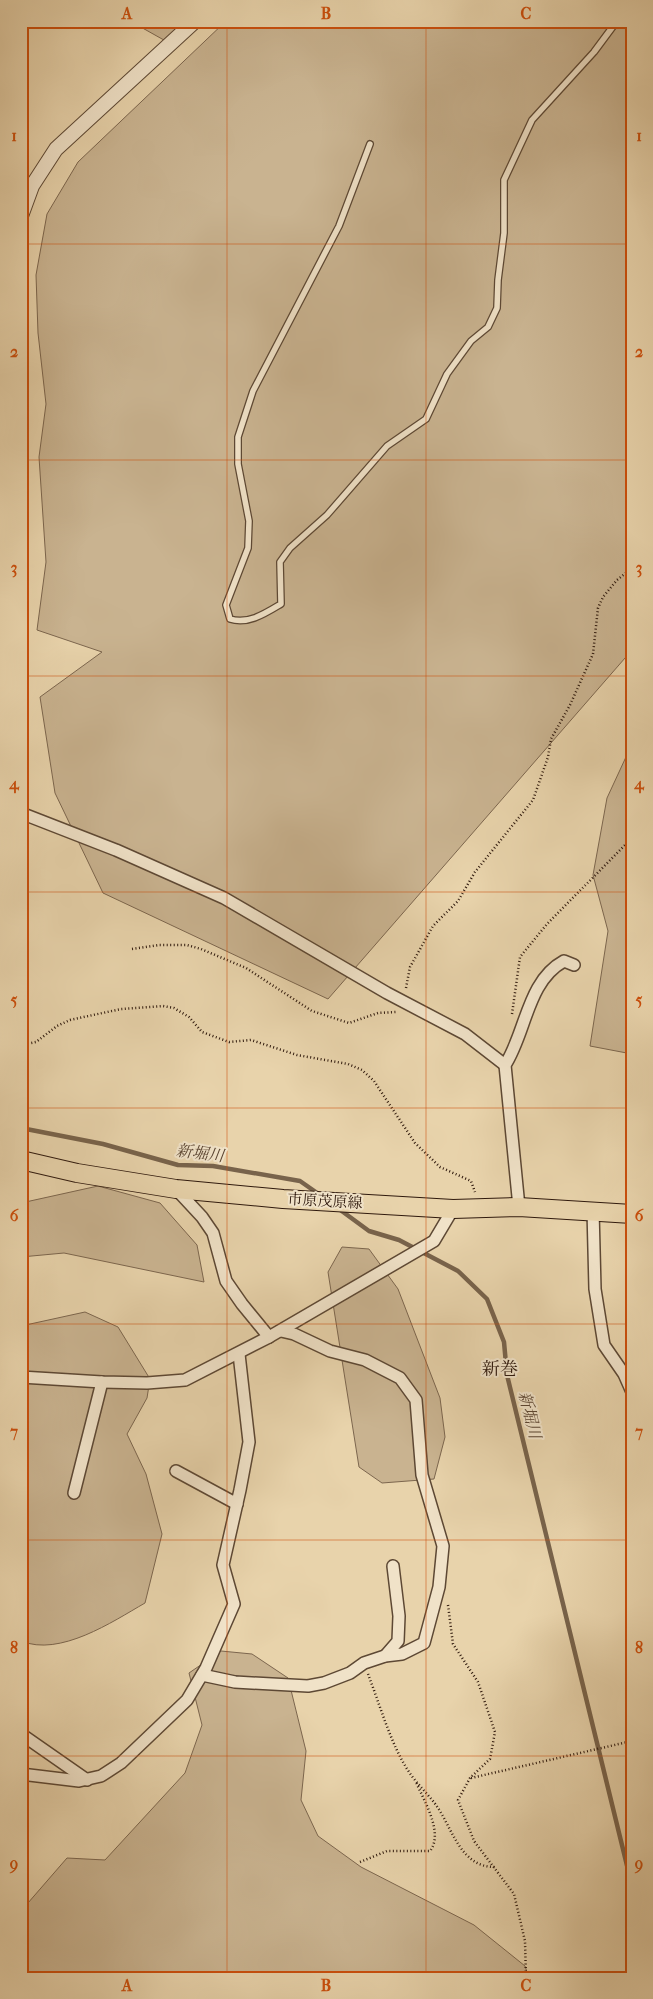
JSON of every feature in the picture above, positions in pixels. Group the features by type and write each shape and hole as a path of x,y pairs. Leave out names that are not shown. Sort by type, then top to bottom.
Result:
{"main road":[{"name":"市原茂原線","path":"21,1160 77,1173 176,1188 283,1199 453,1209 519,1207 593,1210 632,1214"}],"street":[{"path":"21,216 32,186 56,149 195,21"},
{"path":"21,391 21,405"},
{"path":"21,813 116,850 224,898 403,1002 466,1034 505,1065"},
{"path":"519,1207 505,1065 515,1050 530,1005 543,980 552,968 564,961 574,965"},
{"path":"176,1188 202,1217 213,1233 226,1281 269,1337"},
{"path":"21,1377 147,1383 185,1380 281,1331 434,1241 453,1209"},
{"path":"593,1210 595,1289 604,1345 624,1374 632,1392"},
{"path":"202,1675 235,1682 308,1686 324,1683 350,1673 364,1663 385,1656 402,1654 424,1643 440,1579 443,1546 422,1475 416,1400 400,1378 365,1360 330,1351 294,1334 281,1331"},
{"path":"21,1774 79,1781 101,1776 121,1763 187,1700 202,1675 234,1604 223,1565 237,1504 248,1442 239,1354"},
{"path":"74,1493 102,1382"},
{"path":"176,1471 237,1504"},
{"path":"385,1656 398,1641 399,1616 393,1566"},
{"path":"21,1734 87,1780"}],"lane":[{"path":"370,144 340,226 253,391 238,437 238,464 249,521 248,548 226,605 230,619 237,622 253,619 282,604 280,562 290,548 327,515 387,446 426,419 436,403 447,374 470,341 488,327 497,308 498,280 504,232 504,180 532,120 594,52 617,21"}],"path":[{"path":"403,1002 410,967 433,926 458,901 475,872 533,800 552,739 594,654 598,608 603,597 617,580 632,568"},
{"path":"512,1016 520,957 547,924 632,838"},
{"path":"132,949 178,945 201,949 246,968 312,1011 348,1023 378,1013 423,1012"},
{"path":"21,1045 36,1042 57,1026 70,1020 121,1008 163,1006 174,1008 189,1017 202,1032 229,1042 252,1040 304,1057 348,1064 362,1070 374,1081 414,1143 440,1167 471,1181 480,1208"},
{"path":"448,1598 453,1644 478,1682 495,1732 490,1759 470,1778 458,1800 474,1840 514,1894 525,1941 526,1978"},
{"path":"360,1862 387,1851 430,1851 434,1846 434,1828 414,1779 401,1757 364,1663"},
{"path":"470,1778 632,1741"},
{"path":"414,1779 436,1806 459,1846 470,1860 484,1867 495,1867"}],"shaded area":[{"path":"130,21 197,21 171,44"},
{"path":"226,21 632,21 632,650 328,999 103,893 55,793 40,697 102,652 37,630 46,562 39,457 46,404 38,333 36,275 47,214 78,162"},
{"path":"632,744 632,1054 590,1046 608,931 593,875 607,798"},
{"path":"98,1186 160,1203 197,1245 204,1282 64,1253 21,1257 21,1203"},
{"path":"342,1247 369,1249 398,1289 440,1398 445,1437 434,1479 382,1483 359,1467 328,1272"},
{"path":"85,1312 118,1327 150,1379 147,1398 127,1434 146,1474 162,1534 145,1603 102,1628 85,1635 69,1641 36,1645 21,1641 21,1326"},
{"path":"221,1651 252,1654 288,1678 306,1751 301,1800 318,1836 361,1867 474,1925 525,1966 529,1978 21,1978 21,1911 67,1858 105,1860 185,1773 202,1725 189,1673"}],"waterway":[{"name":"新堀川","path":"21,1128 103,1144 178,1165 213,1166 300,1181 320,1195"},
{"name":"新堀川","path":"339,1209 369,1231 399,1240 458,1271 487,1299 504,1342 507,1375 632,1886"}],"district":[{"name":"新巻","path":"500,1369"}]}
